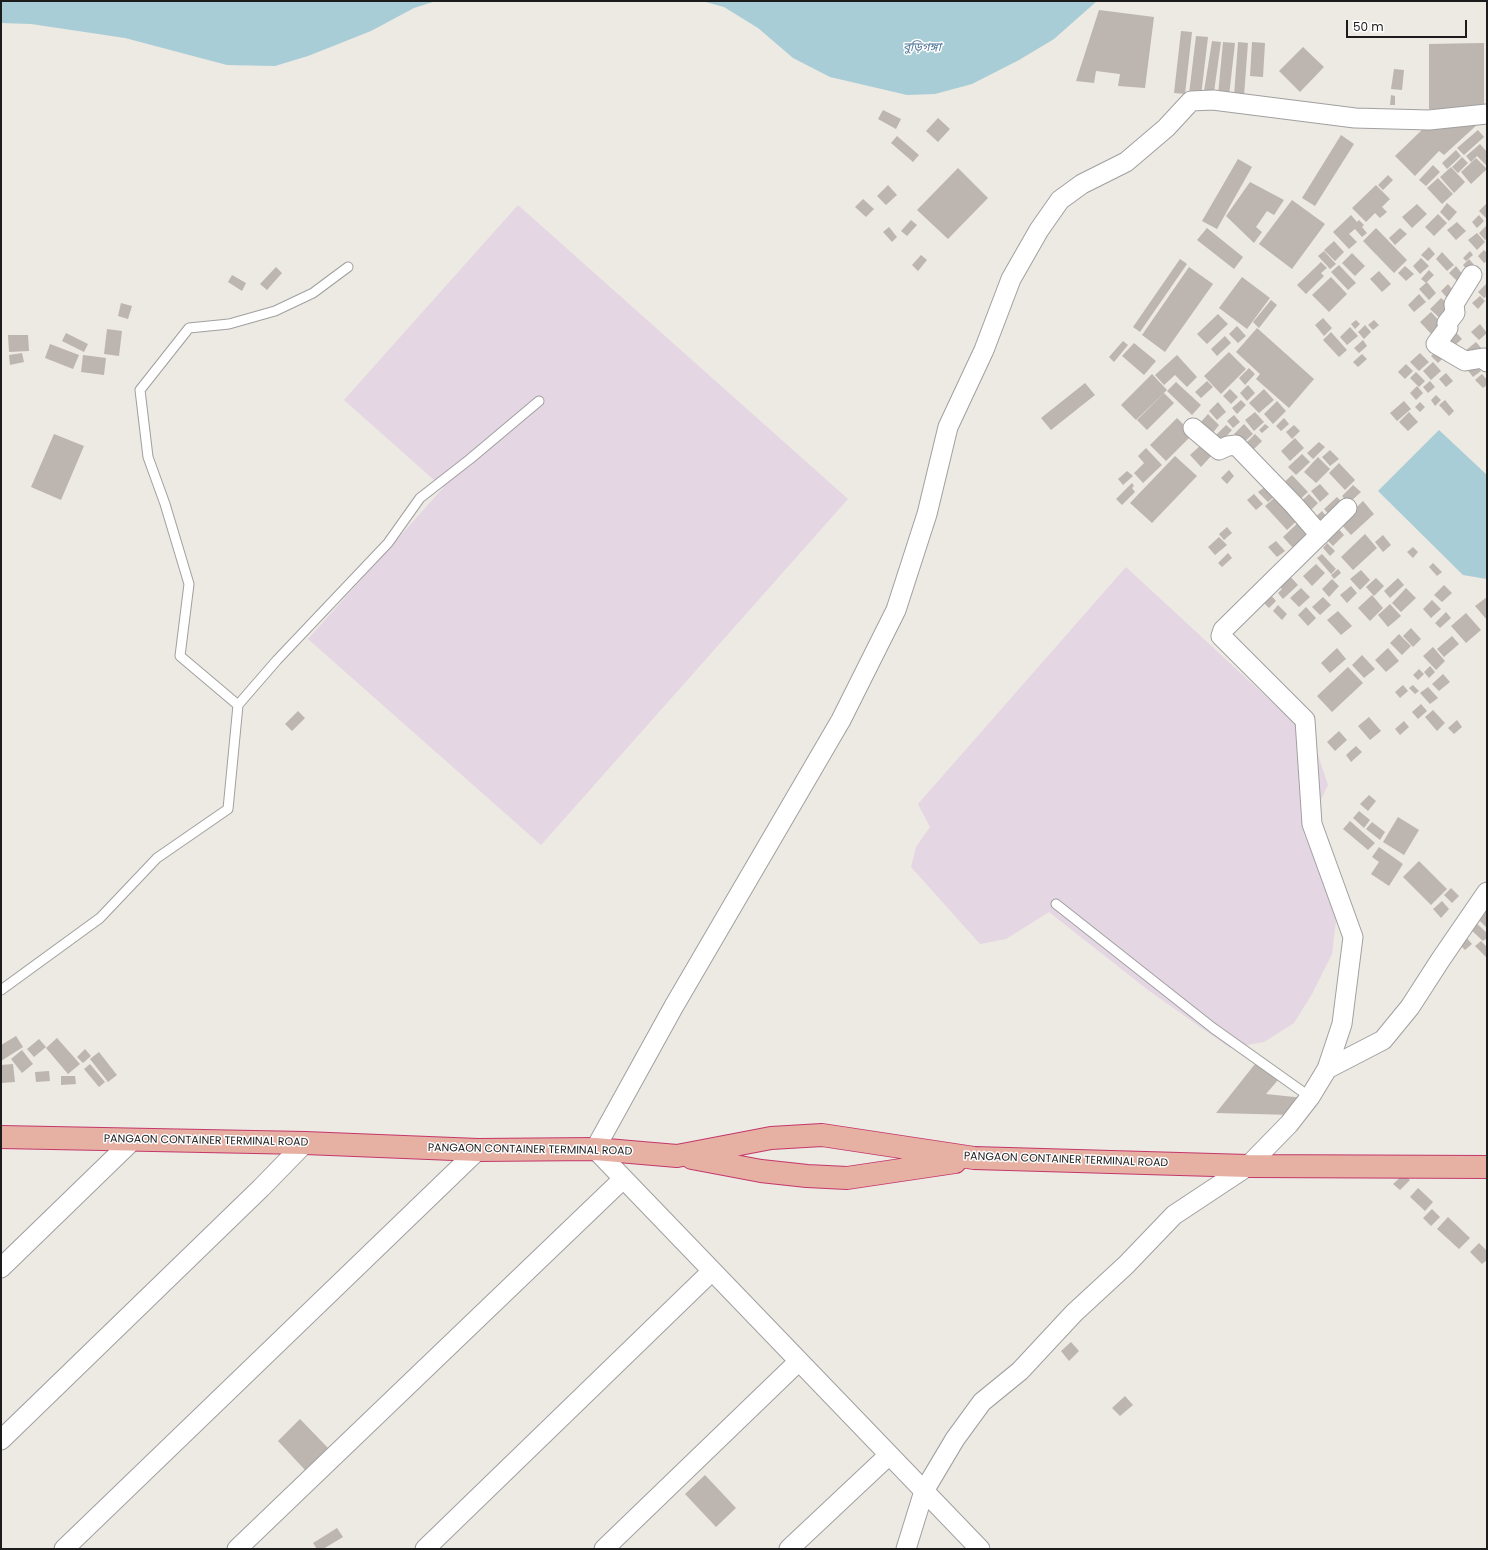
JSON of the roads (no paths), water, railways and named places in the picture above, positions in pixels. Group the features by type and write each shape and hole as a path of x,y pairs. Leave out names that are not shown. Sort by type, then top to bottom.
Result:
{"highway":[{"name":"PANGAON CONTAINER TERMINAL ROAD","path":"1,1137 305,1142 478,1150 595,1149 677,1156 771,1138 822,1135 974,1158 1248,1166 1487,1167"},
{"path":"677,1156 761,1171 807,1176 847,1178 974,1158"}],"street":[{"path":"980,1549 595,1149 674,1006 841,720 896,610 927,514 948,427 984,350 1011,279 1039,230 1060,200 1082,184 1126,162 1166,128 1191,101 1214,100 1355,118 1429,120 1487,114"},
{"path":"1472,275 1454,304 1455,313 1447,323 1448,328 1436,344 1465,361 1486,356"},
{"path":"1193,428 1219,450 1228,446 1236,445 1285,495 1320,535"},
{"path":"906,1549 924,1491 955,1439 982,1402 1020,1372 1074,1313 1126,1265 1174,1214 1248,1166 1289,1124 1310,1097 1328,1069 1342,1024 1353,937 1312,824 1305,720 1221,636 1223,630 1347,508"},
{"path":"1328,1069 1383,1040 1410,1007 1487,892"},
{"path":"1,1268 133,1140"},
{"path":"1,1440 261,1188 305,1142"},
{"path":"64,1549 478,1150"},
{"path":"238,1549 623,1179"},
{"path":"425,1549 712,1271"},
{"path":"604,1549 799,1361"},
{"path":"789,1549 889,1455"}],"lane":[{"path":"238,705 180,656 189,584 165,504 148,457 140,390 189,328 229,324 275,311 313,293 348,267"},
{"path":"1,990 100,918 157,858 228,810 238,705 277,660 388,543 420,498 470,459 539,401"},
{"path":"1056,904 1213,1028 1310,1097"}],"water":[{"path":"1,1 436,1 414,8 371,31 308,56 275,66 227,65 125,38 31,24 1,23"},
{"name":"বুড়িগঙ্গা","path":"702,1 1097,1 1054,39 1019,60 972,84 935,94 907,95 830,77 793,58 758,28 724,7"},
{"path":"1439,430 1487,475 1487,579 1463,575 1378,491"}]}
